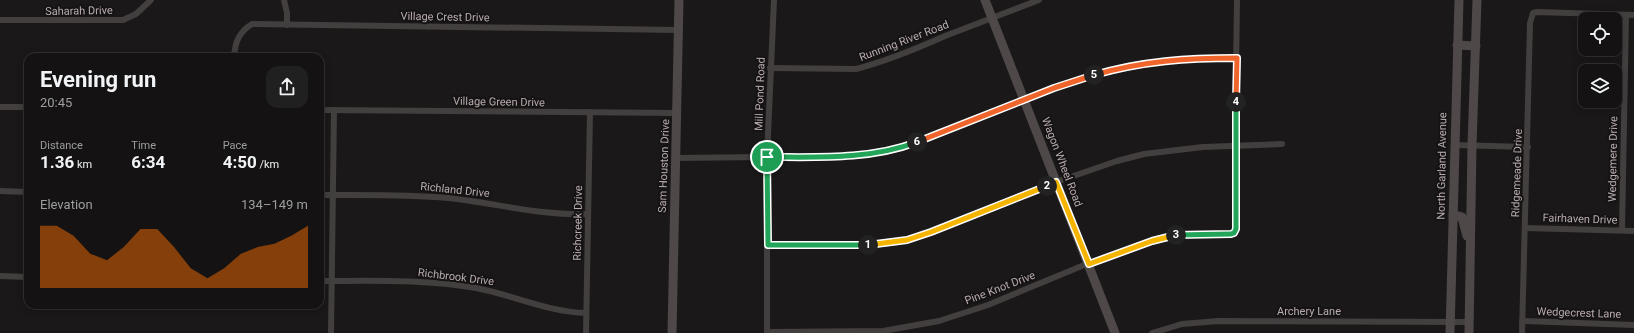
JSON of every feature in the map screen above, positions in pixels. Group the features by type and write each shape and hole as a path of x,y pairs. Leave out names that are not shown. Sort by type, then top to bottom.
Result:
{"main road":[{"name":"Sam Houston Drive","path":"672,333 678,0"},
{"name":"Wagon Wheel Road","path":"985,0 1116,333"},
{"name":"North Garland Avenue","path":"1450,333 1459,0"},
{"path":"1469,333 1472,145 1477,0"},
{"path":"1457,46 1476,46"},
{"path":"1453,214 1462,217 1470,245"}],"street":[{"name":"Saharah Drive","path":"0,20 123,20 136,14 151,0"},
{"path":"284,0 288,13 288,25"},
{"name":"Mill Pond Road","path":"767,333 767,157 774,0"},
{"name":"Running River Road","path":"770,68 856,69 888,60 992,17 1039,0"},
{"path":"1235,145 1237,0"},
{"name":"Ridgemeade Drive","path":"1522,333 1530,23 1533,13 1626,15"},
{"path":"1626,15 1634,15"},
{"name":"Wedgemere Drive","path":"1622,230 1626,15"},
{"name":"Village Crest Drive","path":"234,53 239,35 252,24 678,30"},
{"path":"675,158 850,156 885,152 901,148 1077,80 1131,65 1181,59 1237,58"},
{"path":"0,107 24,107"},
{"name":"Village Green Drive","path":"324,110 677,113"},
{"path":"331,333 334,110"},
{"name":"Richcreek Drive","path":"586,333 590,112"},
{"path":"768,245 883,244 907,240 931,232 1056,182 1117,161 1144,154 1203,147 1282,144"},
{"name":"Pine Knot Drive","path":"767,333 883,331 940,321 988,305 1089,264 1152,241 1176,235 1234,233 1237,223 1235,145"},
{"path":"1454,145 1528,147"},
{"path":"0,191 24,192"},
{"name":"Richland Drive","path":"324,195 448,198 543,213 563,215 588,214"},
{"name":"Fairhaven Drive","path":"1525,228 1634,231"},
{"path":"0,276 24,277"},
{"name":"Richbrook Drive","path":"324,280 420,282 464,286 504,294 561,311 586,313"},
{"name":"Archery Lane","path":"1152,333 1182,324 1218,321 1469,322"},
{"name":"Wedgecrest Lane","path":"1522,321 1634,325"}],"route":[{"path":"1237,58 1235,145 1237,223 1234,233 1176,235 1152,241 1089,264 1056,182 931,232 907,240 883,244 768,245 767,157 850,156 885,152 901,148 1077,80 1114,69 1131,65 1181,59 1237,58"}]}
